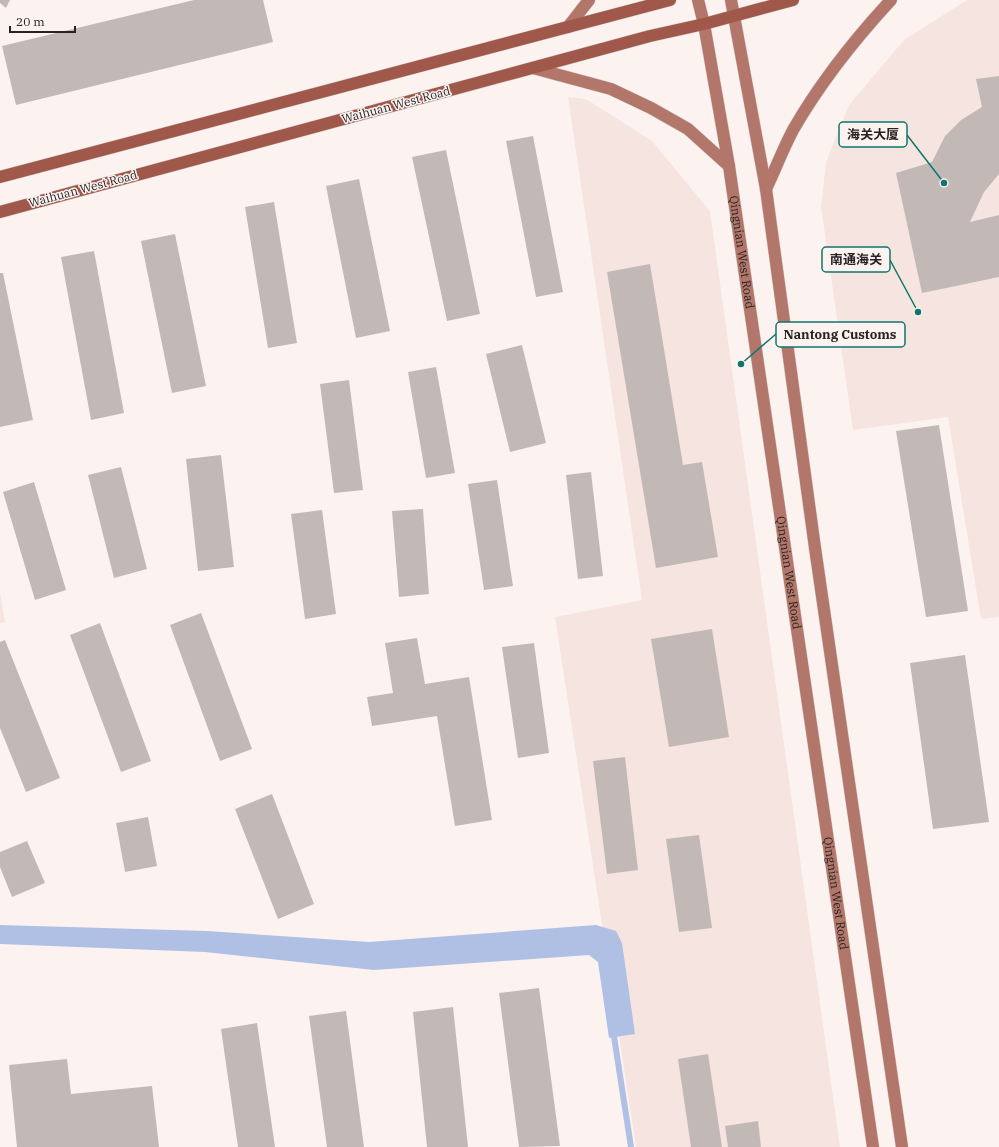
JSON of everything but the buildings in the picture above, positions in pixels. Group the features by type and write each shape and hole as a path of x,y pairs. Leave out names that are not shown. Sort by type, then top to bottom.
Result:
{"main road":[{"path":"568,27 589,0"},
{"path":"0,176 670,0"},
{"name":"Qingnian West Road","path":"698,0 704,24 729,166 873,1147"},
{"path":"731,0 735,15 766,189 815,548 902,1147"},
{"name":"Waihuan West Road","path":"0,212 650,36 704,24 793,0"},
{"path":"766,189 792,132 806,109 860,34 891,0"},
{"path":"533,68 611,89 651,108 688,129 729,166"}],"shaded area":[{"path":"967,0 999,0 999,617 981,619 948,417 853,430 821,207 826,162 849,105 904,40"},
{"path":"568,97 586,99 652,141 710,211 840,1147 636,1147 555,617 642,600"},
{"path":"0,593 5,622 0,623"}],"water":[{"path":"0,925 207,931 369,942 596,925 616,931 622,943 635,1034 609,1038 598,962 589,955 374,970 205,952 0,944"}],"waterway":[{"path":"613,1030 631,1147"}],"place":[{"name":"海关大厦","path":"944,183"},
{"name":"南通海关","path":"918,312"},
{"name":"Nantong Customs","path":"741,364"}]}
